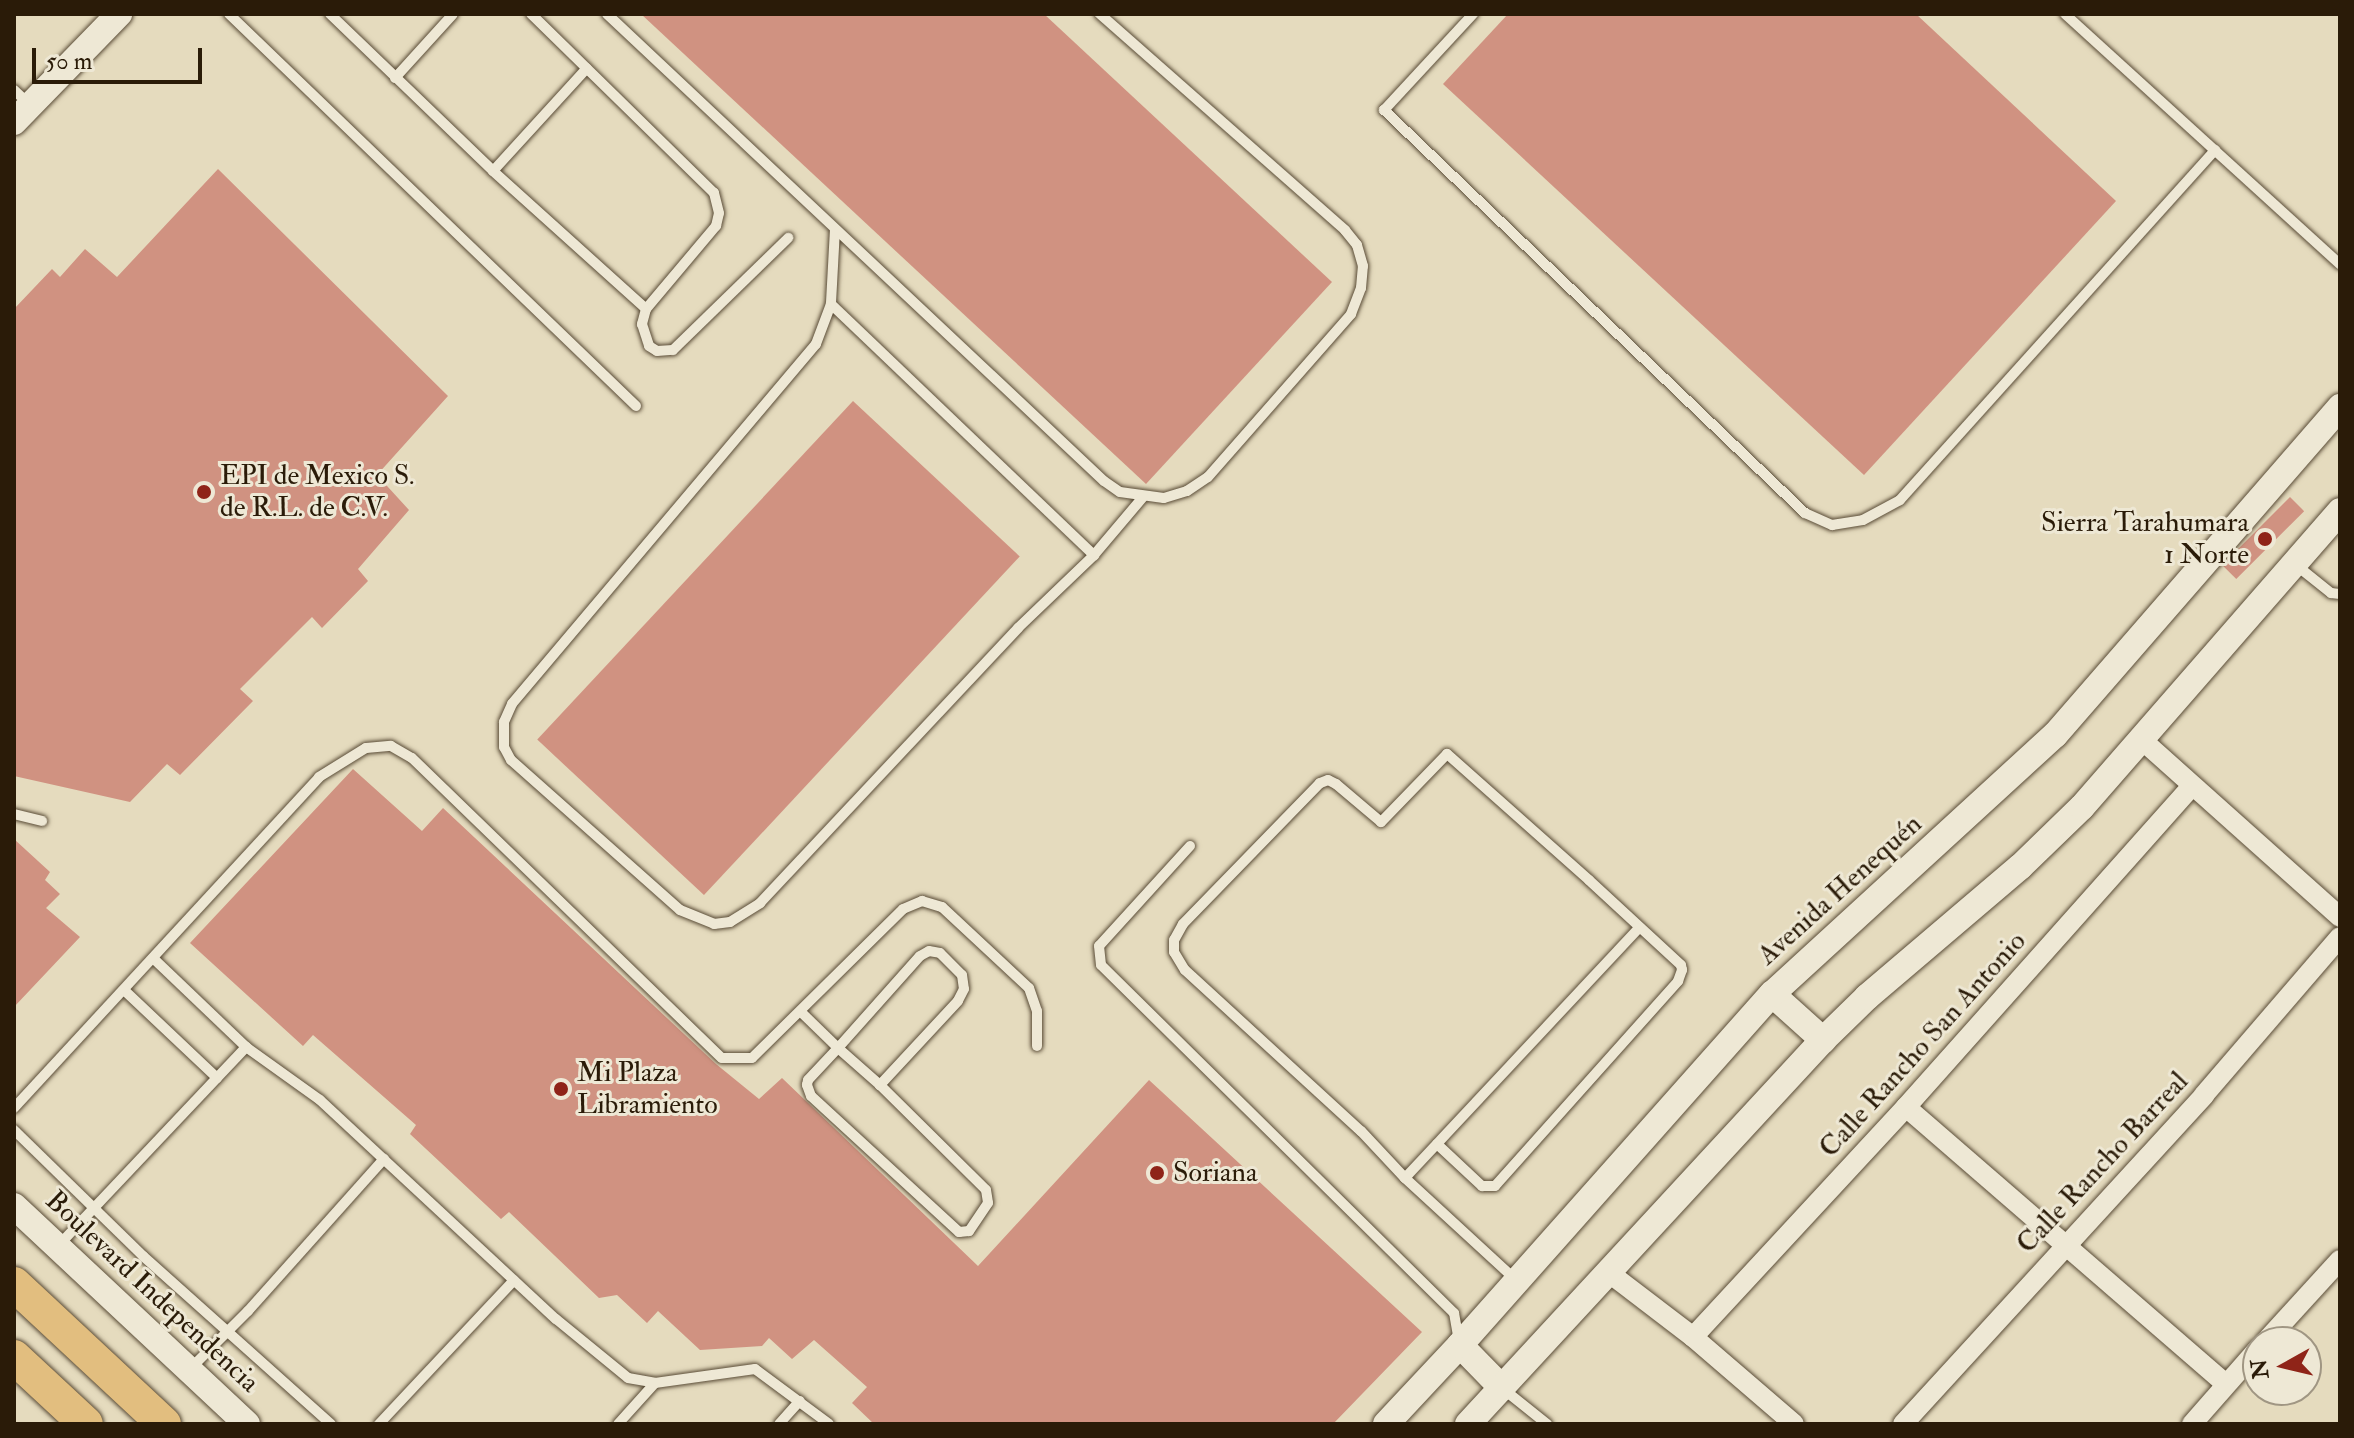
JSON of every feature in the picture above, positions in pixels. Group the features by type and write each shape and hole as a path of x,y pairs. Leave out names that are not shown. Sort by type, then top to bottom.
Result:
{"highway":[{"path":"14,1284 164,1424"},
{"path":"14,1357 86,1424"}],"main road":[{"path":"19,106 119,14"},
{"name":"Avenida Henequén","path":"1386,1424 1772,994 2055,735 2338,414"},
{"path":"1468,1424 1823,1040 1867,997 2030,857 2082,807 2340,511"},
{"path":"1772,994 1823,1040"},
{"name":"Boulevard Independencia","path":"14,1206 247,1424"},
{"path":"1460,1345 1502,1388"}],"street":[{"path":"2141,739 2191,787 2340,917"},
{"name":"Calle Rancho San Antonio","path":"1693,1337 1906,1107 2191,787"},
{"name":"Calle Rancho Barreal","path":"1903,1424 2204,1095 2340,937"},
{"path":"1906,1107 2067,1242 2226,1384"},
{"path":"2280,1326 2340,1260"},
{"path":"1608,1272 1693,1337 1794,1424"},
{"path":"2192,1424 2242,1366"}],"lane":[{"path":"229,14 636,406"},
{"path":"330,14 493,171 646,309"},
{"path":"395,78 453,14"},
{"path":"531,14 709,185 718,204 716,226 646,309 642,324 649,346 657,351 673,350 788,238"},
{"path":"607,14 1104,481 1120,492 1164,498 1187,491 1208,477 1351,314 1361,288 1363,266 1357,245 1345,230 1100,14"},
{"path":"1473,14 1384,110 1805,513 1832,525 1863,520 1900,500 2215,150"},
{"path":"2065,14 2340,264"},
{"path":"493,171 587,68"},
{"path":"835,229 831,304 816,344 512,704 502,734 511,760 680,910 714,924 730,922 760,903 1018,628 1094,555 1143,497"},
{"path":"831,304 1094,555"},
{"path":"2294,564 2331,593 2340,594"},
{"path":"14,1108 319,777 366,748 391,746 412,758 722,1058 752,1058 903,909 913,903 932,901 1029,988 1037,1011 1037,1046"},
{"path":"1437,1144 1482,1186 1495,1186 1506,1178 1681,976 1681,965 1447,754 1381,822 1336,784 1328,780 1320,783 1183,924 1174,940 1176,960 1517,1281"},
{"path":"14,814 42,821"},
{"path":"1190,846 1099,946 1101,965 1454,1313 1460,1345"},
{"path":"1405,1178 1639,928"},
{"path":"801,1012 838,1048 880,1085 988,1194 988,1203 973,1228 959,1232 811,1096 808,1080 838,1048 920,956 929,951 940,953 962,975 964,989 958,1001 880,1085"},
{"path":"153,958 246,1047 320,1100 514,1280 628,1378 655,1383 755,1369 829,1424"},
{"path":"124,990 217,1078"},
{"path":"56,1248 246,1047"},
{"path":"14,1130 96,1206 143,1256 331,1424"},
{"path":"188,1370 229,1330 384,1159"},
{"path":"379,1424 514,1280"},
{"path":"618,1424 655,1383"},
{"path":"1502,1388 1547,1424"},
{"path":"779,1424 800,1401"}],"building":[{"path":"641,14 1044,14 1332,282 1146,484"},
{"path":"1508,14 1916,14 2116,201 1864,475 1443,84"},
{"name":"EPI de Mexico S. de R.L. de C.V.","path":"218,169 448,396 377,475 409,510 358,569 368,581 322,628 312,617 240,689 253,701 180,775 167,764 130,802 14,776 14,309 52,269 60,277 85,249 117,277"},
{"path":"853,401 1020,556 704,895 537,740"},
{"name":"Sierra Tarahumara 1 Norte","path":"2290,497 2304,511 2236,579 2222,565"},
{"name":"Mi Plaza Libramiento","path":"353,769 422,831 443,808 716,1064 759,1099 782,1078 978,1266 1149,1080 1422,1332 1333,1424 874,1424 852,1403 867,1387 814,1340 792,1359 769,1338 762,1346 700,1350 658,1311 647,1323 617,1295 599,1298 509,1212 501,1219 410,1134 416,1125 313,1035 303,1046 190,943"},
{"path":"14,839 50,872 45,880 60,894 46,908 80,937 14,1007"}],"place":[{"name":"EPI de Mexico S. de R.L. de C.V.","path":"204,492"},
{"name":"Sierra Tarahumara 1 Norte","path":"2265,539"},
{"name":"Mi Plaza Libramiento","path":"561,1089"},
{"name":"Soriana","path":"1157,1173"}]}
